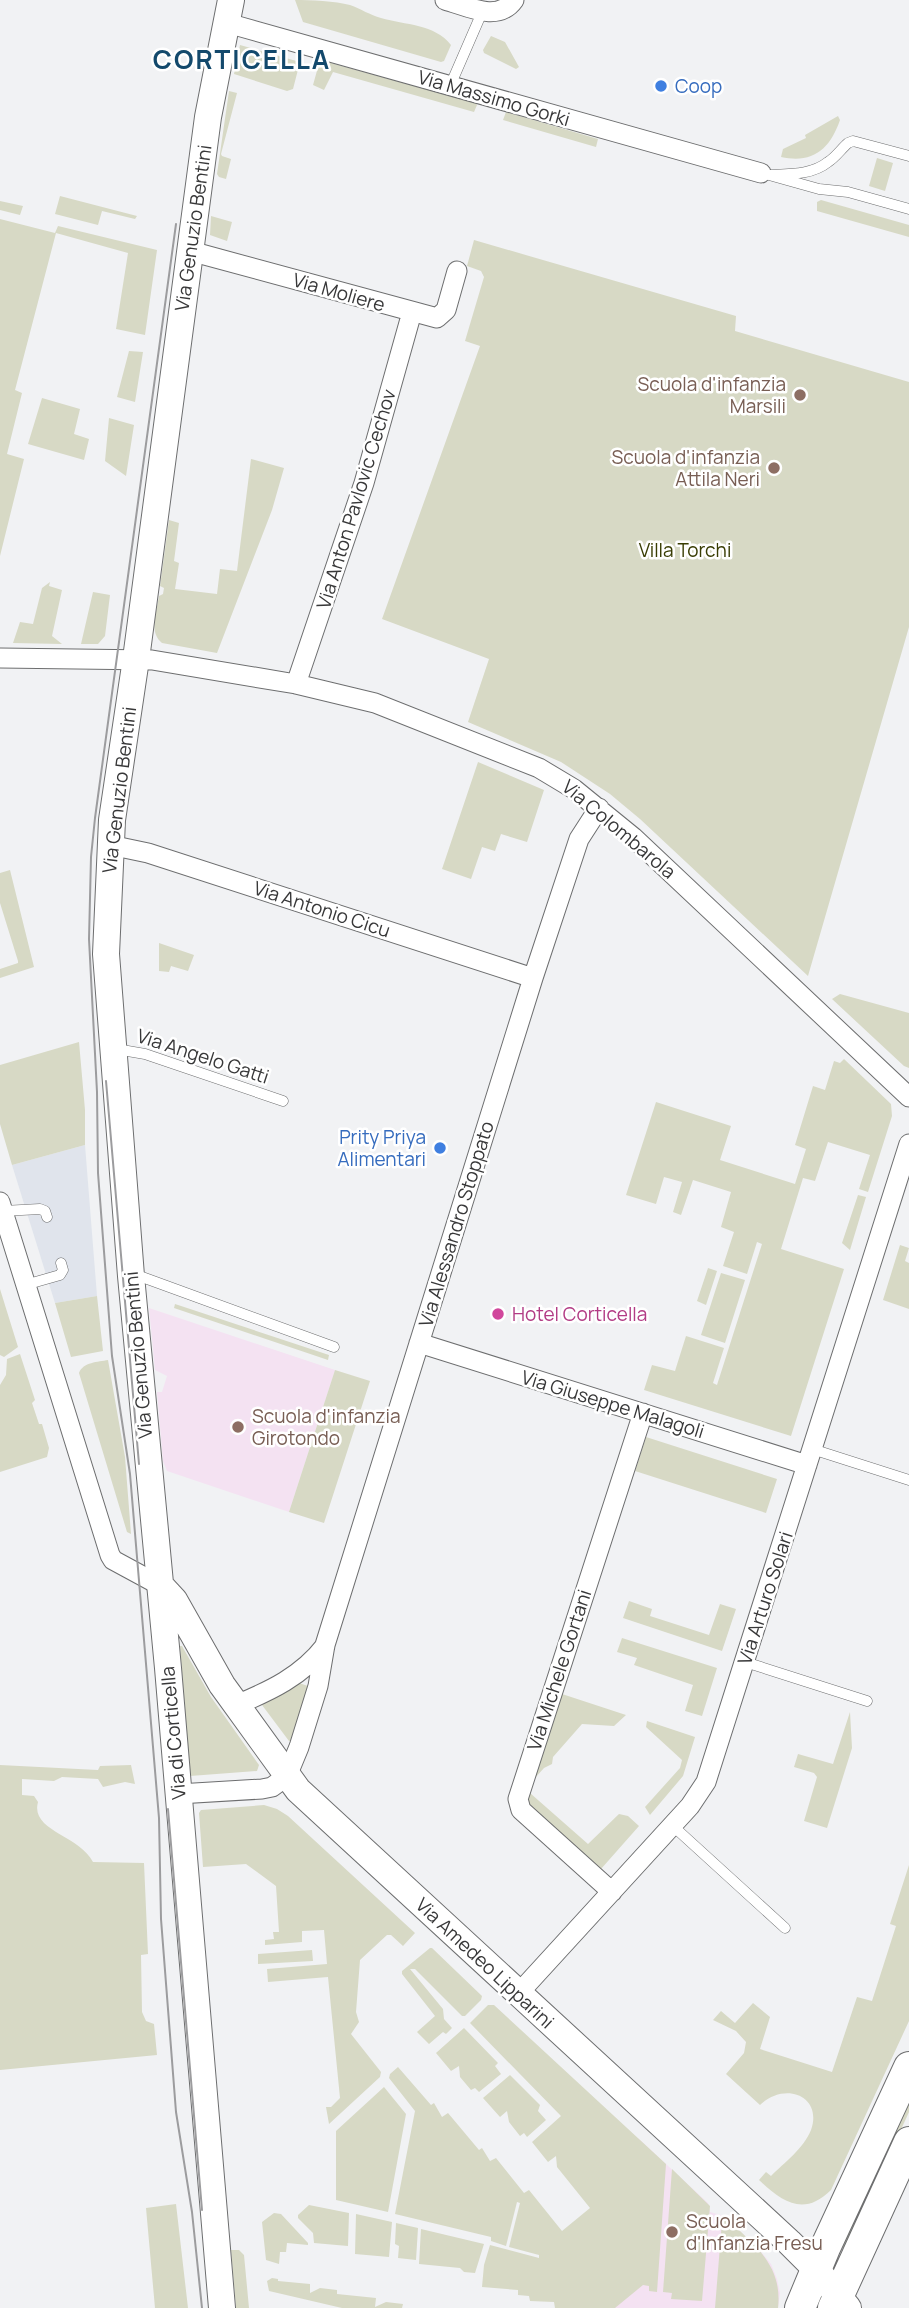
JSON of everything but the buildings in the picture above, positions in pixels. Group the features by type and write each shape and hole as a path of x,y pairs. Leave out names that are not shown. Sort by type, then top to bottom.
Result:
{"main road":[{"path":"800,2308 909,2067"},
{"path":"840,2304 909,2142"}],"street":[{"path":"445,0 501,12 514,0"},
{"name":"Via Massimo Gorki","path":"229,12 450,86 761,173"},
{"name":"Via Genuzio Bentini","path":"160,1586 112,1049 106,954 110,845 212,97 229,12"},
{"name":"Via Moliere","path":"190,251 436,318 442,315 457,271"},
{"name":"Via Anton Pavlovic Cechov","path":"296,684 364,482 412,312"},
{"name":"Via Colombarola","path":"0,658 136,659 178,663 296,684 375,703 487,746 553,775 642,844 909,1097"},
{"name":"Via Alessandro Stoppato","path":"287,1776 318,1686 325,1646 533,978 576,848 598,808"},
{"name":"Via Antonio Cicu","path":"110,845 149,853 533,978"},
{"name":"Via Arturo Solari","path":"518,1994 697,1799 706,1782 909,1144"},
{"path":"1,1206 110,1556 160,1586"},
{"name":"Via Giuseppe Malagoli","path":"419,1343 643,1413 810,1457"},
{"name":"Via Michele Gortani","path":"612,1892 521,1810 518,1799 643,1413"},
{"name":"Via Amedeo Lipparini","path":"160,1586 174,1600 236,1705 304,1796 816,2269 840,2304"},
{"name":"Via di Corticella","path":"160,1586 222,2308"},
{"name":"Via Alessandro Stoppato","path":"236,1705 287,1681 312,1662 325,1646"},
{"path":"178,1794 262,1789 272,1787 287,1776"}],"lane":[{"path":"450,86 483,10"},
{"path":"909,156 853,141 818,168 801,173 769,175 819,189 848,192 909,209"},
{"name":"Via Angelo Gatti","path":"112,1049 145,1054 283,1101"},
{"path":"1,1206 40,1209 45,1211 47,1217"},
{"path":"25,1285 60,1275 63,1270 61,1263"},
{"path":"131,1276 142,1277 334,1347"},
{"path":"810,1457 909,1480"},
{"path":"745,1662 867,1701"},
{"path":"673,1826 785,1928"}],"shaded area":[{"path":"85,1145 97,1296 55,1303 12,1165"},
{"name":"Scuola d'infanzia Girotondo","path":"149,1308 335,1370 289,1512 167,1471 163,1461 157,1392 162,1392 167,1376 155,1370"},
{"name":"Scuola d'Infanzia Fresu","path":"638,2138 708,2203 710,2212 724,2216 758,2248 771,2264 777,2279 780,2293 778,2308 574,2308"}],"green space":[{"path":"295,0 350,5 381,18 428,29 451,45 441,62 303,22"},
{"path":"491,36 505,42 519,67 516,69 484,53"},
{"path":"240,45 300,62 293,89 287,91 234,74"},
{"path":"320,60 477,105 474,112 333,72 324,90 313,85"},
{"path":"229,91 237,93 221,154 231,159 226,179 217,174"},
{"path":"506,112 598,139 596,147 503,120"},
{"path":"838,116 840,120 836,130 819,152 802,158 781,157 783,149 806,138 805,135"},
{"path":"877,158 893,163 885,191 869,186"},
{"path":"60,196 137,216 135,219 102,211 98,225 55,214"},
{"path":"821,200 909,225 909,237 817,211 817,202"},
{"path":"0,201 23,206 20,215 0,210"},
{"path":"211,216 232,222 227,241 210,235"},
{"path":"0,219 55,233 58,226 157,250 145,335 116,329 128,253 56,233 15,390 22,393 7,454 24,459 0,556"},
{"name":"Villa Torchi","path":"474,240 736,316 735,331 909,382 909,627 808,976 610,794 561,762 468,722 489,659 382,619 480,346 465,341 484,277 481,271 467,266"},
{"path":"129,351 143,352 135,402 117,397"},
{"path":"42,398 80,409 74,434 89,439 84,460 28,444"},
{"path":"109,418 134,425 126,476 105,461"},
{"path":"251,459 284,468 272,510 217,653 162,643 155,633 154,621 159,596 163,594 164,588 160,586 169,520 179,523 174,561 179,563 175,589 217,594 220,569 237,571"},
{"path":"50,582 49,586 62,590 52,636 62,644 13,643 20,622 33,624 42,588"},
{"path":"93,592 110,595 105,636 98,644 81,644"},
{"path":"478,762 544,790 527,842 501,834 495,851 482,847 471,879 442,869"},
{"path":"10,870 34,967 0,978 0,969 18,963 0,903 0,873"},
{"path":"159,943 194,955 188,971 171,966 169,972 159,971"},
{"path":"840,994 909,1013 909,1068 832,999"},
{"path":"79,1042 85,1145 12,1165 0,1124 0,1065"},
{"path":"844,1059 891,1104 892,1116 868,1192 859,1189 870,1155 828,1142 815,1181 803,1178 781,1249 844,1269 791,1436 644,1390 652,1365 675,1371 686,1336 724,1348 713,1383 717,1385 762,1244 757,1242 747,1274 723,1266 734,1232 721,1227 731,1192 693,1180 681,1215 673,1212 682,1182 664,1177 656,1204 626,1195 656,1102 731,1126 720,1160 795,1184 806,1149 795,1145 813,1086 825,1090 834,1061 840,1063"},
{"path":"858,1195 866,1197 850,1250 842,1243"},
{"path":"900,1245 909,1248 905,1261 909,1263 909,1309 883,1300"},
{"path":"708,1268 717,1271 706,1305 697,1301"},
{"path":"721,1273 745,1280 725,1343 701,1335"},
{"path":"0,1289 18,1347 4,1357 0,1355"},
{"path":"97,1296 103,1351 71,1357 55,1303"},
{"path":"175,1304 329,1355 328,1360 174,1308"},
{"path":"20,1354 35,1400 32,1403 49,1448 47,1457 0,1472 0,1385 6,1375 7,1359"},
{"path":"108,1360 125,1457 131,1534 127,1532 79,1373 87,1365"},
{"path":"335,1370 370,1381 324,1523 289,1512"},
{"path":"646,1437 777,1479 766,1513 635,1471"},
{"path":"629,1601 652,1609 650,1616 709,1635 720,1604 736,1609 722,1651 623,1618"},
{"path":"622,1638 717,1668 702,1716 685,1711 693,1685 634,1665 637,1658 617,1652"},
{"path":"180,1646 211,1697 259,1765 257,1771 190,1776"},
{"path":"299,1683 308,1686 289,1741 262,1705"},
{"path":"562,1694 626,1715 614,1726 582,1724 553,1757 552,1764 535,1778"},
{"path":"850,1712 852,1748 827,1828 804,1821 817,1777 814,1773 794,1767 798,1754 833,1764"},
{"path":"647,1721 695,1737 683,1776 650,1815 645,1807 680,1768 682,1760 646,1727"},
{"path":"0,1765 98,1770 100,1766 131,1765 135,1784 125,1782 103,1787 98,1779 22,1779 22,1795 34,1796 38,1802 37,1812 41,1820 77,1845 93,1862 144,1863 148,1954 141,1955 142,2012 146,2021 154,2024 157,2055 0,2070"},
{"path":"530,1793 588,1844 619,1814 628,1816 639,1826 601,1869 528,1803"},
{"path":"264,1805 288,1816 415,1933 403,1946 391,1935 387,1935 360,1960 356,2012 359,2022 351,2034 381,2072 380,2077 329,2124 326,2107 331,2107 340,2098 328,1977 268,1982 267,1969 327,1964 324,1930 302,1931 302,1942 265,1945 265,1940 274,1939 273,1932 279,1932 276,1886 246,1864 203,1867 199,1813 201,1810"},
{"path":"909,1865 909,2021 831,2190 812,2203 793,2203 776,2195 759,2180 766,2172 771,2176 804,2143 811,2130 812,2108 807,2101 790,2093 770,2098 760,2105 726,2074 744,2053 746,2042 736,2031 713,2020 721,2011 735,2023 753,2003 770,2017 760,2049 832,2072 857,1997 872,2001 896,1926 890,1924"},
{"path":"430,1948 482,1996 465,2016 462,2016 415,1969 410,1969 443,2009 444,2019 452,2028 429,2044 417,2032 435,2016 402,1971"},
{"path":"312,1950 313,1961 258,1964 258,1954"},
{"path":"488,2005 494,2005 666,2164 657,2292 649,2291 649,2286 643,2285 615,2308 555,2308 554,2302 530,2301 529,2296 518,2295 518,2290 482,2287 484,2265 490,2245 539,2258 539,2255 509,2247 520,2203 517,2202 506,2246 491,2241 491,2237 395,2214 415,2111 389,2078 398,2067 431,2105 434,2103 442,2117 448,2113 479,2150 482,2148 490,2161 496,2158 524,2193 529,2190 562,2231 590,2208 557,2167 556,2156 548,2162 532,2142 561,2116 470,2023"},
{"path":"464,2028 498,2063 495,2066 501,2074 479,2092 475,2088 471,2090 460,2077 459,2066 451,2071 436,2053"},
{"path":"510,2075 540,2105 538,2111 546,2120 527,2137 524,2133 520,2136 509,2122 507,2111 500,2117 483,2098"},
{"path":"384,2087 406,2114 388,2212 336,2200 336,2131"},
{"path":"909,2100 909,2112 847,2248 844,2248 842,2246"},
{"path":"672,2169 710,2206 702,2301 671,2299 672,2293 663,2292"},
{"path":"176,2204 188,2308 155,2308 146,2208"},
{"path":"309,2205 349,2213 348,2246 314,2243 313,2233 298,2218"},
{"path":"274,2213 281,2214 308,2243 287,2243 286,2252 280,2252 279,2264 266,2260 262,2222"},
{"path":"356,2214 392,2222 389,2257 355,2254"},
{"path":"724,2216 755,2246 771,2267 776,2279 778,2308 715,2308"},
{"path":"396,2223 418,2228 416,2260 398,2258 399,2246 395,2244"},
{"path":"421,2229 484,2244 475,2273 464,2272 460,2268 419,2264"},
{"path":"231,2250 239,2250 244,2255 249,2308 236,2308"},
{"path":"272,2278 310,2284 310,2293 320,2288 337,2290 337,2294 376,2298 375,2307 386,2302 403,2304 402,2308 342,2308 269,2291 267,2281"}],"tram line":[{"path":"176,224 95,818 89,939 97,1092 98,1173 112,1356 130,1474 159,1818 161,1919 176,2112 192,2212 202,2308"},
{"path":"106,1081 139,1464"},
{"path":"168,1809 202,2210"}],"place":[{"name":"Coop","path":"661,86"},
{"name":"Scuola d'infanzia Marsili","path":"800,395"},
{"name":"Scuola d'infanzia Attila Neri","path":"774,468"},
{"name":"Prity Priya Alimentari","path":"440,1148"},
{"name":"Hotel Corticella","path":"498,1314"},
{"name":"Scuola d'infanzia Girotondo","path":"238,1427"},
{"name":"Scuola d'Infanzia Fresu","path":"672,2232"}],"district":[{"name":"CORTICELLA","path":"242,59"}]}
